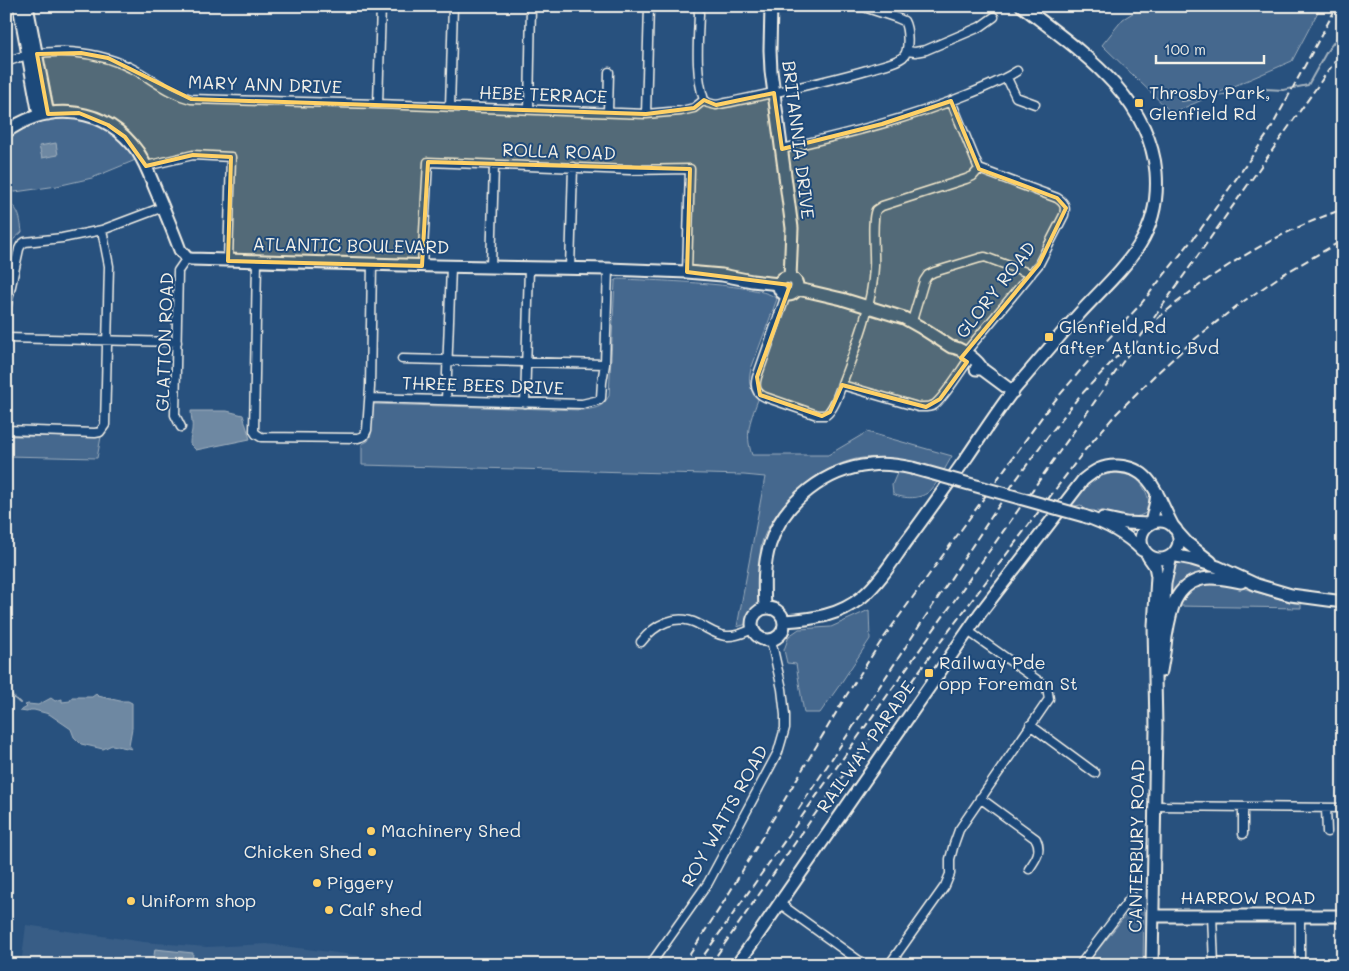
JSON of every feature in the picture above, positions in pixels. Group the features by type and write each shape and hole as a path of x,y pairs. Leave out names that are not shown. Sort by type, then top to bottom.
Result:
{"main road":[{"path":"19,6 33,55"},
{"path":"28,6 33,55 44,114"},
{"name":"BRITANNIA DRIVE","path":"771,6 770,50 774,93 792,228 790,278"},
{"path":"784,621 814,619 843,609 864,595 878,581 1013,392 1081,312 1129,260 1140,245 1148,228 1156,196 1156,171 1148,138 1135,110 1115,85 1090,60 1022,6"},
{"path":"6,132 23,122 44,114 60,112 79,113 108,125 125,137 146,166 180,250 187,258"},
{"name":"ATLANTIC BOULEVARD","path":"187,258 228,261 687,272 722,275 779,284"},
{"path":"791,292 796,282 790,278 784,278 779,284 780,291 791,292 812,292 868,307 912,322 951,347 956,347 976,369 982,369 1013,392"},
{"path":"764,608 764,569 770,543 781,521 798,499 823,480 854,468 884,464 912,468 1085,516 1122,534 1146,554 1158,560 1172,556 1176,551 1179,542 1176,529"},
{"name":"RAILWAY PARADE","path":"737,965 981,612 1083,480 1092,472 1113,466 1130,468 1145,475 1152,483 1176,529"},
{"path":"1146,554 1141,545 1141,535 1150,523 1157,493"},
{"path":"1085,516 1126,523 1162,521 1169,523 1187,543 1218,567"},
{"name":"CANTERBURY ROAD","path":"1146,554 1156,568 1157,576 1154,626 1156,728 1152,965"},
{"path":"1172,556 1192,559 1218,567 1257,585"},
{"name":"CANTERBURY ROAD","path":"1156,728 1165,588 1172,556"},
{"path":"1161,672 1172,607 1184,588 1198,580 1209,578 1257,585 1291,595 1343,602"},
{"path":"764,608 778,610 784,621 782,633 771,640 757,635 753,629 754,617 757,612 764,608"},
{"name":"HARROW ROAD","path":"1153,916 1343,916"}],"street":[{"path":"378,104 381,6"},
{"path":"450,106 453,6"},
{"path":"529,110 531,6"},
{"path":"646,114 649,6"},
{"path":"698,6 698,70 700,90 704,100 716,105 814,84 876,67 905,56 907,51 907,31 904,21 864,7 828,6"},
{"path":"907,51 926,50 980,27 994,17"},
{"name":"MARY ANN DRIVE","path":"6,62 33,55 56,52 81,53 108,58 134,69 166,90 191,99 378,104"},
{"path":"782,149 882,124 951,101 1007,78 1017,71"},
{"path":"608,112 609,72"},
{"path":"1007,78 1016,97 1035,104"},
{"name":"HEBE TERRACE","path":"378,104 646,114 694,108 704,100"},
{"path":"791,292 755,384 757,391 764,398 822,416 826,415 830,412 842,385 868,307 874,268 874,218 876,210 882,206 966,179 979,169 951,101"},
{"path":"146,166 193,155 231,157 228,261"},
{"name":"ROLLA ROAD","path":"422,266 428,162 630,170 690,170 687,272"},
{"path":"490,267 494,165"},
{"path":"570,269 573,167"},
{"name":"GLORY ROAD","path":"842,385 918,407 934,405 940,399 966,358 1039,264 1064,215 1066,208 1062,201 979,169"},
{"path":"6,309 19,249 25,242 62,238 102,230 163,207"},
{"path":"6,430 95,433 100,432 105,425 109,266 102,230"},
{"path":"912,322 924,281 928,275 934,272 985,257 1031,274"},
{"name":"GLATTON ROAD","path":"180,427 175,415 178,271 187,258"},
{"path":"257,261 254,431 261,436 358,438 364,436 367,430 370,398 372,264"},
{"path":"446,400 451,266"},
{"path":"526,403 529,268"},
{"path":"402,359 605,364 608,269"},
{"path":"6,338 177,342"},
{"name":"THREE BEES DRIVE","path":"370,398 582,404 595,402 601,398 605,364"},
{"path":"641,642 655,626 675,619 689,620 726,636 753,629"},
{"path":"888,965 945,886 950,874 950,859 959,830 1049,699 1047,687 968,631"},
{"name":"ROY WATTS ROAD","path":"650,965 708,883 778,752 785,728 785,715 782,689 771,640"},
{"path":"1030,726 1095,773"},
{"path":"980,798 1036,839 1039,844 1039,852 1029,869"},
{"path":"1155,806 1343,808"},
{"path":"1243,808 1243,834"},
{"path":"1326,808 1327,832"},
{"path":"1080,965 1132,896"},
{"path":"779,903 865,965"},
{"path":"1212,916 1214,965"},
{"path":"1300,916 1300,965"}],"highlighted area":[{"path":"81,53 108,58 191,99 646,114 694,108 704,100 716,105 774,93 782,149 882,124 951,101 979,169 1057,198 1066,208 1039,264 961,358 967,362 940,399 926,407 842,385 830,412 822,416 760,395 757,377 790,285 687,272 690,169 428,162 422,266 228,261 231,157 193,155 146,166 125,137 108,125 79,113 48,114 37,54"}],"shaded area":[{"path":"1144,6 1321,6 1292,61 1172,113 1102,45 1123,19"},
{"path":"54,117 86,119 115,132 138,159 92,178 57,186 15,192 6,190 6,136 18,128"},
{"path":"56,143 58,155 42,158 39,146"},
{"path":"6,201 17,211 22,232 13,240 6,275"},
{"path":"618,279 728,286 750,289 777,299 750,374 750,385 759,397 751,419 749,432 752,455 828,455 867,432 952,456 939,479 931,490 922,496 907,498 897,496 893,494 892,485 898,471 912,476 921,463 872,457 856,459 827,470 800,488 769,525 761,545 760,593 758,601 747,624 737,627 765,477 362,465 362,444 368,441 371,435 372,404 582,410 601,406 609,396 615,281"},
{"path":"191,411 227,411 243,415 250,439 196,450 190,444 192,428"},
{"path":"6,436 101,437 97,458 6,456"},
{"path":"1116,473 1133,477 1142,485 1149,501 1149,507 1144,514 1135,517 1120,517 1087,511 1081,505 1069,505 1084,487 1094,479"},
{"path":"1176,564 1199,566 1207,572 1186,581 1170,598 1172,576"},
{"path":"1215,580 1294,603 1301,603 1301,608 1176,606 1192,587"},
{"path":"869,610 870,639 820,713 804,713 796,664 787,663 784,650 789,636 799,629 831,627"},
{"path":"96,694 132,703 132,728 129,745 132,749 112,745 103,749 81,744 74,737 71,729 49,714 34,710 20,711 27,707 25,705 38,705 51,698 55,701 62,699 62,702 70,701 72,697 92,697"},
{"path":"1144,908 1143,965 1086,965 1129,911"},
{"path":"26,925 144,942 207,947 267,944 377,958 396,965 21,965"},
{"path":"155,949 193,953 192,965 153,962"}],"waterway":[{"path":"1181,101 1265,89 1283,90 1308,85 1327,51 1343,30"},
{"path":"6,695 11,695 20,703"}],"railway":[{"path":"683,965 725,900 846,696 880,643 1047,410 1096,352 1140,305 1200,230 1269,132 1337,6"},
{"path":"697,965 1343,50"},
{"path":"1157,319 1178,301 1245,255 1292,230 1343,209"},
{"path":"710,965 813,817 930,656 1085,450 1116,414 1195,339 1238,305 1282,275 1343,240"},
{"path":"798,810 1013,484 1078,398 1124,349"}],"place":[{"name":"Throsby Park, Glenfield Rd","path":"1139,103"},
{"name":"Glenfield Rd after Atlantic Bvd","path":"1049,337"},
{"name":"Railway Pde opp Foreman St","path":"929,673"},
{"name":"Machinery Shed","path":"371,831"},
{"name":"Chicken Shed","path":"372,852"},
{"name":"Piggery","path":"317,883"},
{"name":"Uniform shop","path":"131,901"},
{"name":"Calf shed","path":"329,910"}]}
